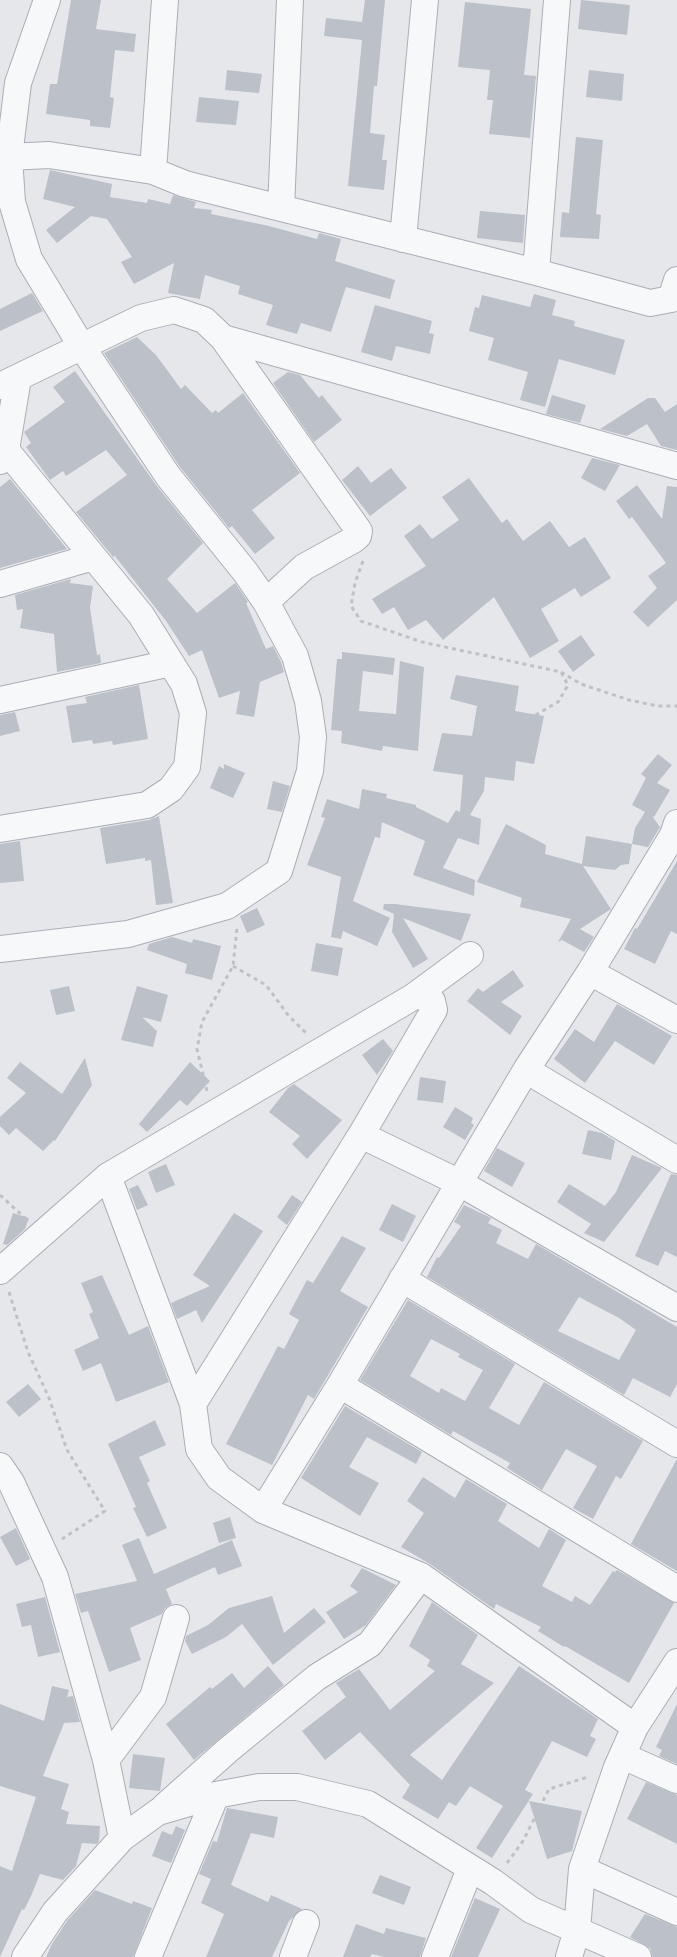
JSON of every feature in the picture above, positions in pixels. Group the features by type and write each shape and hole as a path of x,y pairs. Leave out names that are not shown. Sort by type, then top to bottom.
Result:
{"street":[{"path":"0,949 128,934 227,906 279,871 310,771 313,737 308,701 295,656 266,602 246,573 168,476 82,347 29,259 12,202 9,157 18,83 47,0"},
{"path":"153,171 165,0"},
{"path":"281,208 290,0"},
{"path":"403,239 425,0"},
{"path":"536,272 557,0"},
{"path":"9,157 49,155 153,171 185,184 536,272 650,303 671,299 677,280"},
{"path":"0,829 147,805 171,789 187,767 193,713 184,684 140,615 93,557 3,456 9,382 141,318 174,310 204,320 223,338 359,530 358,536 353,540 304,567 266,602"},
{"path":"223,338 677,466"},
{"path":"0,584 93,557"},
{"path":"0,700 171,663"},
{"path":"263,1510 340,1385 458,1182 526,1070 590,972 673,835 677,823"},
{"path":"1,1270 108,1176 413,997 470,955"},
{"path":"590,972 677,1020"},
{"path":"193,1404 361,1135 434,1010 432,1001 427,995 413,997"},
{"path":"526,1070 677,1160"},
{"path":"361,1135 458,1182 677,1308"},
{"path":"108,1176 193,1404 199,1449 219,1478 263,1510 421,1576 635,1726"},
{"path":"402,1279 677,1444"},
{"path":"340,1385 677,1589"},
{"path":"0,1466 11,1482 55,1577 106,1760 122,1838"},
{"path":"148,1957 203,1792 317,1677 370,1644 421,1576"},
{"path":"106,1760 153,1698 176,1618"},
{"path":"569,1957 577,1930 582,1869 620,1762 635,1726 677,1662"},
{"path":"620,1762 677,1780"},
{"path":"25,1957 55,1912 122,1838 158,1812 203,1792 259,1787 297,1787 368,1804 493,1882 531,1910 638,1957"},
{"path":"435,1957 470,1869"},
{"path":"582,1869 677,1912"},
{"path":"293,1957 306,1923"}],"path":[{"path":"359,530 367,547 355,583 351,606 361,622 440,647 561,672 580,684 629,700 658,706 677,706"},
{"path":"532,717 558,702 568,685 561,672"},
{"path":"215,1113 202,1076 197,1049 202,1022 233,966 240,897"},
{"path":"233,966 266,985 288,1015 320,1051"},
{"path":"0,1194 41,1235"},
{"path":"1,1270 28,1352 49,1398 67,1450 105,1510 43,1552"},
{"path":"493,1882 523,1841 549,1789 620,1762"}],"building":[{"path":"71,0 101,0 96,29 136,34 134,52 115,50 110,97 114,98 110,128 90,126 90,120 46,114 50,84 57,84"},
{"path":"365,0 385,0 377,86 374,86 370,133 385,135 382,160 387,160 384,190 348,186 362,40 324,36 326,18 362,22"},
{"path":"581,0 630,5 627,35 578,29"},
{"path":"465,2 531,9 524,75 536,76 530,138 489,134 493,100 487,100 490,70 458,67"},
{"path":"227,70 262,74 259,93 225,90"},
{"path":"589,70 624,74 622,101 586,97"},
{"path":"199,97 239,101 236,125 196,122"},
{"path":"576,137 603,140 596,214 601,215 599,239 560,237 562,212 569,213"},
{"path":"50,170 112,184 110,197 147,203 148,199 170,204 173,195 196,202 194,208 212,210 211,214 269,226 317,239 319,233 341,239 335,261 395,280 390,299 346,287 331,332 301,323 297,334 266,325 273,305 238,294 240,286 205,275 200,299 168,293 174,263 134,284 121,262 132,257 107,219 91,216 57,243 46,230 75,207 43,199"},
{"path":"480,211 525,215 523,243 477,238"},
{"path":"32,293 43,311 0,331 0,309"},
{"path":"534,294 556,300 552,315 575,321 574,326 625,340 615,375 559,359 545,407 520,400 528,372 488,360 494,338 469,331 475,307 479,308 482,295 530,307"},
{"path":"375,305 432,321 429,333 434,334 430,354 396,346 392,361 361,352"},
{"path":"137,337 156,355 181,389 185,385 212,413 216,410 218,413 243,393 300,473 252,510 275,538 255,554 232,526 229,528 180,467 104,353"},
{"path":"75,371 156,485 203,543 167,579 197,613 235,583 248,602 246,603 266,649 273,646 284,672 260,682 254,717 236,714 240,691 219,698 202,650 189,656 166,621 114,555 114,558 76,512 127,475 106,450 66,476 63,471 50,480 26,447 31,443 24,432 65,402 53,387"},
{"path":"288,372 300,375 319,398 322,395 342,420 314,442 273,383"},
{"path":"552,395 586,405 580,423 546,414"},
{"path":"648,398 655,398 665,412 677,404 677,450 661,446 647,424 627,436 600,429"},
{"path":"592,458 620,465 605,491 581,478"},
{"path":"358,466 371,483 391,468 407,488 370,516 342,480"},
{"path":"469,478 502,523 507,519 523,541 550,521 569,547 585,537 611,578 581,597 575,588 541,609 559,641 530,658 494,597 443,640 426,620 408,630 394,607 382,614 372,599 426,566 404,536 420,524 432,539 459,520 442,497"},
{"path":"10,479 67,549 0,568 0,487"},
{"path":"637,485 662,519 667,486 677,487 677,600 648,627 633,612 657,588 648,576 666,563 632,517 629,519 616,501"},
{"path":"71,579 70,583 93,586 90,608 97,655 100,654 101,663 57,672 54,634 20,628 23,609 17,610 15,595"},
{"path":"581,635 595,655 573,672 558,651"},
{"path":"342,652 395,658 393,675 363,671 359,711 396,714 400,661 424,667 418,751 383,746 382,751 341,743 342,731 331,730 337,659 342,659"},
{"path":"456,675 519,686 515,711 544,716 534,764 516,761 514,781 485,777 484,791 470,815 481,819 479,845 458,838 443,868 475,880 474,896 413,875 425,841 382,822 380,838 375,837 353,901 390,918 377,946 343,931 341,939 331,937 341,877 307,865 325,818 321,817 327,799 359,809 362,789 387,794 386,798 416,805 416,807 448,823 456,810 460,812 463,775 433,771 442,733 472,736 477,706 450,699"},
{"path":"139,685 148,739 113,745 112,741 93,744 92,740 72,743 66,706 87,703 85,697"},
{"path":"15,712 20,731 0,736 0,715"},
{"path":"658,754 672,765 657,783 670,790 654,817 652,816 660,827 648,847 632,844 635,828 645,812 632,805 646,778 641,774"},
{"path":"224,764 245,773 233,798 210,788 219,766 224,769"},
{"path":"273,781 290,786 282,812 267,809"},
{"path":"159,816 173,903 156,905 151,860 145,861 145,858 106,864 100,828 149,820"},
{"path":"506,824 546,845 545,854 582,864 586,836 632,844 629,864 621,865 615,870 583,866 611,909 580,929 594,937 584,952 562,940 558,942 571,919 520,907 522,898 477,882"},
{"path":"20,841 24,881 0,883 0,844"},
{"path":"677,861 677,934 671,931 655,964 624,949"},
{"path":"384,904 471,914 461,941 403,918 428,959 413,968 392,932 394,914 383,909"},
{"path":"257,908 265,925 247,933 240,916"},
{"path":"172,937 192,943 193,939 221,946 212,980 185,973 187,964 147,950 149,944"},
{"path":"316,943 343,948 338,976 311,971"},
{"path":"513,970 524,986 501,1002 522,1016 510,1035 467,1001 478,988 483,992"},
{"path":"69,986 75,1011 56,1015 50,990"},
{"path":"137,986 168,995 161,1022 142,1017 157,1031 153,1047 121,1040"},
{"path":"617,1004 672,1036 654,1065 615,1041 585,1083 554,1059 575,1029 594,1042"},
{"path":"383,1039 393,1051 377,1075 362,1055"},
{"path":"85,1058 92,1085 55,1141 43,1151 16,1128 9,1135 0,1126 0,1117 26,1093 7,1078 20,1062 62,1094"},
{"path":"190,1062 210,1081 187,1106 180,1100 147,1132 139,1124"},
{"path":"420,1077 446,1081 443,1103 417,1100"},
{"path":"294,1084 342,1120 307,1159 292,1144 300,1136 269,1112 288,1088"},
{"path":"455,1107 473,1118 471,1123 474,1125 465,1140 443,1127"},
{"path":"588,1130 602,1133 615,1141 611,1160 582,1154"},
{"path":"497,1148 525,1163 512,1187 484,1171"},
{"path":"632,1155 662,1168 604,1242 584,1233 591,1224 557,1202 569,1184 605,1206 616,1192"},
{"path":"166,1164 175,1185 156,1193 148,1172"},
{"path":"671,1174 677,1175 677,1257 665,1251 658,1266 635,1256"},
{"path":"138,1185 148,1205 137,1210 129,1189"},
{"path":"292,1195 302,1202 287,1225 277,1217"},
{"path":"392,1204 416,1216 403,1242 379,1230"},
{"path":"464,1205 491,1218 488,1223 502,1230 496,1243 528,1259 536,1244 677,1327 677,1384 670,1397 633,1378 624,1395 427,1277 437,1257 439,1258 461,1226 454,1222","holes":["579,1297 619,1318 636,1330 619,1360 558,1331"]},
{"path":"13,1213 29,1218 25,1229 7,1245 3,1244"},
{"path":"234,1213 263,1231 202,1323 196,1310 177,1319 171,1303 210,1286 193,1275"},
{"path":"342,1236 366,1248 340,1291 368,1307 314,1399 308,1395 272,1465 226,1444 278,1346 284,1349 299,1320 289,1314 307,1280 313,1283"},
{"path":"102,1275 129,1335 148,1326 169,1382 116,1402 101,1363 83,1371 74,1350 99,1338 89,1314 93,1312 81,1283"},
{"path":"408,1300 515,1364 489,1408 519,1425 544,1382 643,1441 621,1479 616,1476 593,1519 573,1508 597,1466 566,1449 542,1490 507,1468 510,1463 453,1431 451,1435 360,1380","holes":["431,1339 460,1354 458,1357 483,1370 465,1401 441,1388 439,1393 410,1376"]},
{"path":"28,1384 41,1399 19,1417 6,1402"},
{"path":"345,1406 422,1452 416,1464 367,1437 349,1467 379,1483 360,1516 301,1478"},
{"path":"155,1420 166,1445 139,1457 150,1481 147,1483 167,1528 147,1537 133,1508 136,1507 108,1444"},
{"path":"677,1459 677,1571 631,1544"},
{"path":"423,1477 455,1498 466,1479 507,1504 498,1521 539,1548 549,1529 566,1540 542,1586 572,1602 575,1596 590,1605 613,1571 617,1570 674,1603 629,1683 538,1631 541,1627 496,1604 494,1609 430,1564 401,1547 424,1513 407,1501"},
{"path":"230,1517 236,1538 219,1543 213,1523"},
{"path":"16,1528 30,1559 16,1566 0,1537"},
{"path":"139,1538 154,1574 232,1540 242,1566 218,1575 215,1567 166,1589 172,1604 165,1608 162,1614 130,1628 141,1660 109,1672 88,1611 81,1613 75,1594 137,1581 122,1545"},
{"path":"362,1568 396,1585 366,1625 344,1639 326,1612 358,1592 350,1586"},
{"path":"272,1596 284,1633 314,1608 326,1622 273,1665 242,1624 226,1637 192,1654 185,1641 186,1636 208,1625 229,1608"},
{"path":"45,1597 60,1652 38,1657 31,1625 22,1627 16,1604"},
{"path":"432,1602 478,1635 461,1664 494,1683 410,1755 442,1780 519,1666 598,1719 590,1736 596,1739 587,1757 552,1741 525,1790 533,1794 492,1858 476,1848 503,1806 470,1786 456,1806 449,1802 438,1819 402,1798 410,1785 360,1732 325,1760 302,1731 346,1697 336,1683 359,1669 390,1710 435,1671 427,1666 430,1660 409,1646"},
{"path":"268,1666 284,1685 194,1760 166,1724 210,1687 212,1689 232,1673 244,1688"},
{"path":"52,1686 69,1690 67,1697 73,1696 80,1722 64,1723 43,1776 69,1784 61,1809 69,1812 66,1824 100,1826 99,1841 97,1844 82,1843 76,1866 63,1880 40,1874 0,1957 0,1866 12,1871 36,1797 0,1786 0,1704 44,1721"},
{"path":"677,1704 677,1764 659,1756 662,1750 656,1747"},
{"path":"133,1754 165,1758 160,1791 129,1788"},
{"path":"646,1782 677,1795 677,1844 627,1819"},
{"path":"529,1801 582,1811 572,1851 547,1859"},
{"path":"227,1808 278,1817 274,1838 251,1833 231,1885 268,1902 271,1895 302,1909 289,1921 272,1957 206,1957 224,1914 201,1903 211,1879 199,1874 213,1841 217,1842"},
{"path":"176,1826 185,1830 171,1863 152,1856 162,1831 172,1835"},
{"path":"380,1875 411,1887 404,1905 372,1893"},
{"path":"95,1890 132,1904 133,1901 152,1908 133,1957 46,1957 67,1921"},
{"path":"475,1898 500,1909 478,1957 451,1957"},
{"path":"645,1914 677,1927 677,1957 653,1957 650,1948 630,1937"},
{"path":"356,1924 384,1934 386,1928 426,1938 420,1957 384,1957 372,1954 370,1957 343,1957"}]}
